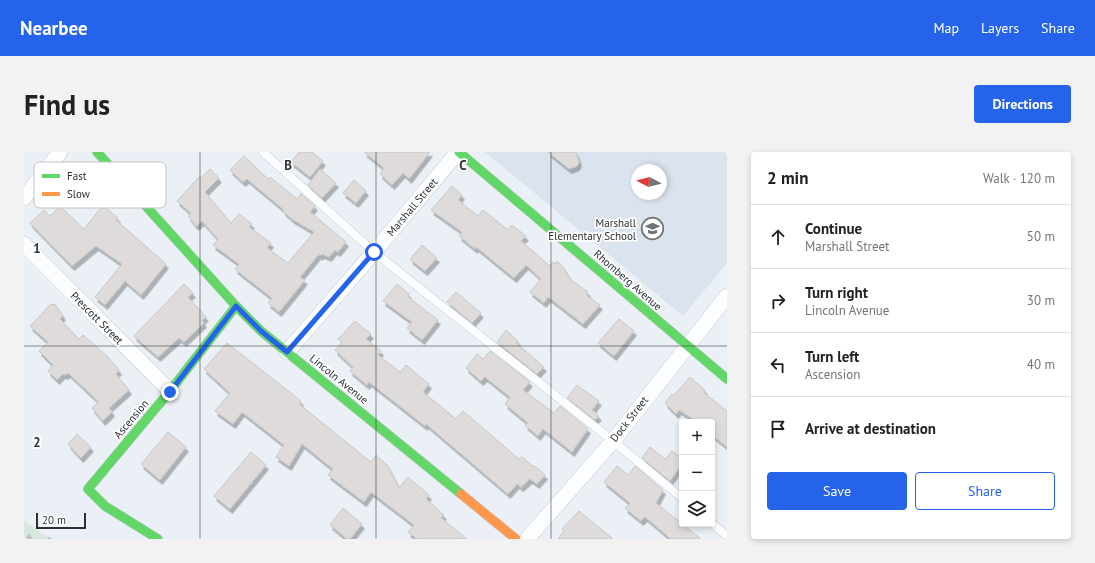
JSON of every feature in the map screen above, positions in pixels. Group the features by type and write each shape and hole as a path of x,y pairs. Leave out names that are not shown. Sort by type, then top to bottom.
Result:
{"street":[{"path":"52,162 60,152"},
{"name":"Lincoln Avenue","path":"97,152 106,162"},
{"name":"Marshall Street","path":"287,352 458,152"},
{"name":"Rhomberg Avenue","path":"458,152 686,346 727,379"},
{"path":"24,198 34,185"},
{"name":"Lincoln Avenue","path":"148,208 236,306 261,331 516,539"},
{"name":"Prescott Street","path":"24,244 170,392"},
{"name":"Dock Street","path":"527,539 613,441 686,346 727,296"},
{"name":"Ascension","path":"158,539 105,506 88,489 170,392 236,306"}],"lane":[{"path":"262,152 374,252 613,441 679,496"},
{"path":"715,526 727,536"}],"shaded area":[{"name":"Marshall Elementary School","path":"485,152 727,152 727,263 683,316"}],"green space":[{"path":"24,520 41,533 53,539 24,539"}],"building":[{"path":"299,152 312,152 323,161 310,177 291,162"},
{"path":"364,152 430,152 409,179 403,173 392,185 380,174 384,168"},
{"path":"548,152 576,152 579,162 577,166 569,169"},
{"path":"244,156 268,179 270,177 297,199 301,194 315,206 310,212 346,242 338,252 335,250 329,257 322,254 320,256 319,254 300,277 305,280 279,312 268,303 272,298 235,269 239,264 213,245 218,239 202,221 196,226 188,216 191,213 177,201 199,177 201,178 210,169 219,178 205,192 231,223 239,214 252,224 249,227 271,243 267,248 288,263 314,232 292,219 283,211 284,210 247,179 243,182 230,170"},
{"path":"320,169 336,183 322,198 308,185"},
{"path":"354,180 366,191 356,203 343,193"},
{"path":"452,186 462,195 458,200 478,216 483,210 508,230 512,225 526,236 521,241 550,266 553,262 555,264 557,261 564,268 570,279 588,292 586,295 600,305 583,324 548,297 544,303 530,292 541,279 526,265 514,278 476,247 475,249 459,236 462,232 431,210"},
{"path":"58,208 62,208 84,229 101,208 106,208 118,218 116,220 166,264 141,295 125,281 105,305 95,297 122,264 96,246 72,266 30,223 44,210 50,216"},
{"path":"422,245 437,258 425,271 410,259"},
{"path":"184,284 193,293 188,297 206,317 202,320 204,323 184,342 179,338 158,357 134,336"},
{"path":"397,284 409,294 407,296 438,320 422,340 407,328 412,322 383,301"},
{"path":"456,292 481,313 472,323 447,302"},
{"path":"51,304 55,304 63,316 60,319 79,339 83,335 107,356 119,370 116,374 129,390 109,408 112,412 103,421 92,408 99,402 68,373 66,375 63,374 57,380 48,371 53,365 39,351 48,342 30,326"},
{"path":"619,319 634,331 614,356 598,343"},
{"path":"355,321 371,334 366,339 381,351 378,355 400,372 406,365 429,384 423,392 456,419 463,411 519,459 522,457 545,475 537,484 530,479 521,487 517,484 508,494 426,424 425,426 369,382 367,385 350,371 353,367 335,350 342,342 338,339"},
{"path":"506,330 518,341 516,343 544,367 537,374 497,342"},
{"path":"227,343 301,401 299,404 371,462 376,455 388,466 399,488 408,477 429,495 426,499 444,515 441,518 467,539 417,539 408,532 414,525 371,492 364,502 328,475 333,469 302,444 289,466 276,457 284,445 242,412 233,424 215,411 230,393 204,369"},
{"path":"490,351 530,382 523,390 554,413 560,406 588,429 572,452 543,429 538,436 525,425 528,423 505,404 510,397 485,377 481,381 466,368 477,354 483,359"},
{"path":"690,377 705,390 703,392 727,411 727,447 715,437 715,419 692,419 679,410 676,414 665,403 672,394 674,395"},
{"path":"577,385 599,401 592,410 599,416 595,420 567,398"},
{"path":"168,432 186,447 160,480 141,464"},
{"path":"77,434 91,447 81,458 68,444"},
{"path":"650,447 665,459 672,451 679,456 679,468 670,481 642,458"},
{"path":"251,452 266,465 230,509 214,496"},
{"path":"617,466 628,475 635,466 663,490 656,503 679,521 679,527 686,527 701,539 671,539 645,517 641,521 625,508 630,503 604,482"},
{"path":"343,508 362,524 350,539 347,539 330,525"},
{"path":"579,511 613,539 558,539 564,531 562,529"}],"traffic: fast":[{"path":"97,152 106,162"},
{"path":"459,152 727,379"},
{"path":"148,208 236,306 261,331 461,494"},
{"path":"158,539 105,506 88,489 170,391 236,306"}],"traffic: slow":[{"path":"461,494 516,539"}],"place":[{"name":"Marshall Elementary School","path":"652,229"}],"route":[{"path":"170,392 236,306 261,331 287,352 374,252"}]}
